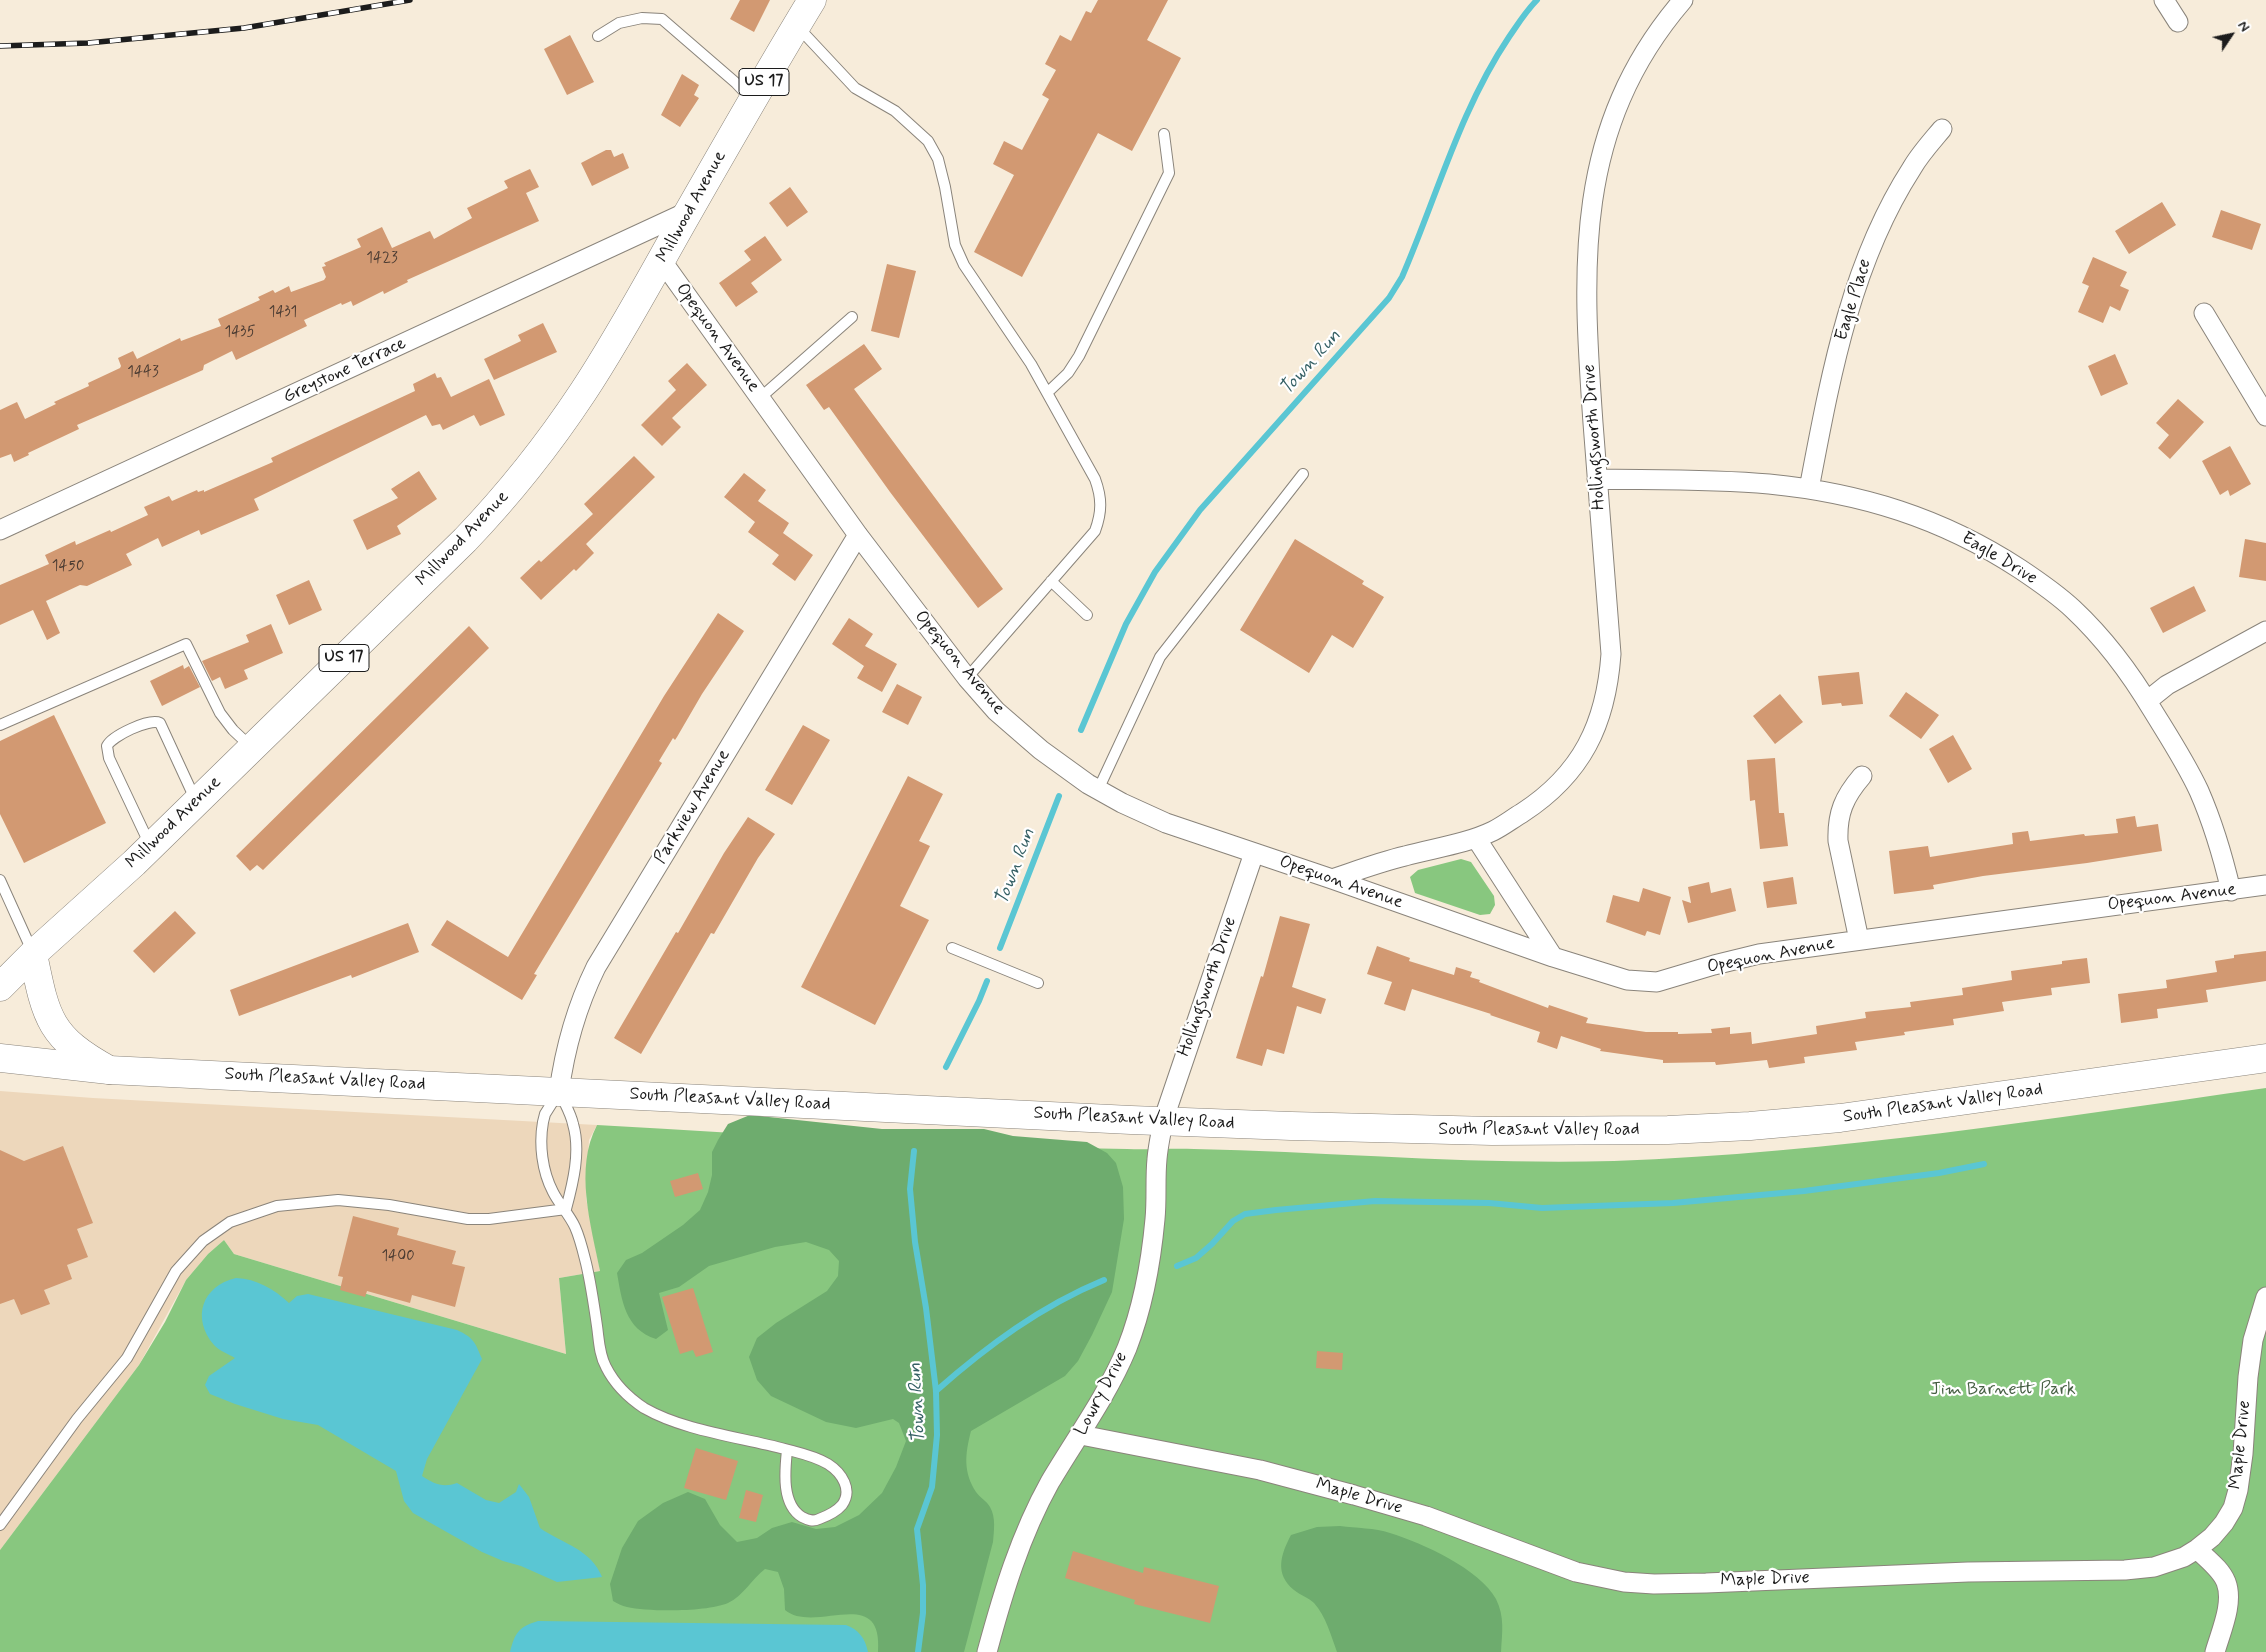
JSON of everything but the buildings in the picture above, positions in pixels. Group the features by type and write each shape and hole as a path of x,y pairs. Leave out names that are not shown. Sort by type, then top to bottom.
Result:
{"main road":[{"name":"Millwood Avenue","path":"0,987 196,802 466,540 508,494 554,435 584,392 662,261 688,212 812,0"},
{"path":"33,954 43,1001 59,1034 81,1055 109,1070"},
{"name":"South Pleasant Valley Road","path":"0,1058 109,1070 1163,1121 1492,1131 1668,1130 1750,1126 1840,1118 2266,1058"}],"street":[{"name":"Hollingsworth Drive","path":"1332,879 1403,856 1476,838 1494,830 1538,802 1563,780 1583,754 1594,735 1608,686 1611,654 1586,315 1587,246 1592,198 1601,153 1610,123 1630,79 1650,44 1682,0"},
{"path":"2164,0 2178,22"},
{"name":"Eagle Place","path":"1809,489 1823,415 1849,308 1864,261 1886,213 1912,167 1942,129"},
{"name":"Greystone Terrace","path":"0,530 688,212"},
{"name":"Opequon Avenue","path":"662,261 858,535 967,678 996,711 1041,750 1098,790 1166,824 1332,879 1552,957 1626,980 1657,982 1714,964 1759,954 2266,885"},
{"path":"2204,313 2266,416"},
{"name":"Eagle Drive","path":"1597,479 1690,480 1768,484 1809,489 1857,499 1915,515 1947,528 1994,552 2039,582 2072,608 2118,659 2182,757 2199,791 2213,827 2231,890"},
{"name":"Parkview Avenue","path":"559,1092 571,1027 596,967 858,535"},
{"path":"2147,701 2167,685 2266,631"},
{"path":"1860,940 1838,841 1838,825 1848,793 1862,776"},
{"path":"1476,838 1552,957"},
{"name":"Hollingsworth Drive","path":"1163,1121 1254,853"},
{"name":"Lowry Drive","path":"987,1652 1019,1546 1051,1482 1101,1400 1127,1348 1146,1286 1155,1217 1157,1158 1163,1121"},
{"name":"Maple Drive","path":"1081,1435 1234,1464 1335,1490 1426,1516 1576,1572 1624,1582 1654,1584 1706,1583 1968,1572 2124,1570 2170,1563 2197,1549 2212,1537 2224,1523 2233,1508 2238,1490 2253,1340 2266,1297"},
{"path":"2197,1549 2218,1569 2226,1582 2229,1600 2215,1652"}],"lane":[{"path":"598,36 619,22 642,18 662,19 736,83 753,101"},
{"path":"797,25 855,88 895,111 928,141 938,159 955,245 964,265 1031,364 1095,479 1101,494 1101,513 1095,531 967,678"},
{"path":"1047,393 1068,372 1079,356 1169,173 1164,134"},
{"path":"760,398 852,317"},
{"path":"1098,790 1160,657 1303,474"},
{"path":"1051,581 1087,615"},
{"path":"0,726 186,644 220,713 233,730 251,747"},
{"path":"150,846 109,758 107,746 112,740 152,721 160,723 196,802"},
{"path":"0,880 33,954"},
{"path":"952,948 1038,983"},
{"path":"559,1092 545,1114 544,1170 554,1193 566,1209 576,1229 586,1264 600,1353 605,1366 619,1386 642,1406 658,1415 683,1424 787,1450 811,1456 836,1470 845,1482 846,1495 841,1506 817,1520 808,1520 793,1509 785,1476 787,1450"},
{"path":"559,1092 573,1123 575,1138 572,1186 566,1209"},
{"path":"0,1525 77,1419 127,1358 176,1271 203,1241 230,1222 277,1206 338,1200 389,1205 468,1219 489,1219 566,1209"}],"shaded area":[{"path":"0,1091 93,1098 597,1125 589,1140 586,1198 600,1271 559,1278 566,1354 234,1254 224,1240 208,1254 186,1280 139,1365 0,1550"}],"green space":[{"path":"1461,859 1471,862 1494,896 1495,905 1490,914 1480,915 1415,893 1410,877 1418,870"},
{"name":"Jim Barnett Park","path":"2266,1088 2266,1652 0,1652 0,1550 139,1365 165,1322 186,1280 208,1254 224,1240 234,1254 566,1354 559,1278 600,1271 589,1216 585,1178 590,1142 597,1125 994,1146 1185,1149 1509,1161 1614,1161 1778,1151 1859,1143 2022,1123"},
{"path":"750,1115 882,1129 984,1129 1013,1136 1087,1142 1107,1153 1116,1163 1123,1187 1124,1219 1112,1292 1078,1361 1065,1376 971,1431 967,1447 967,1470 976,1492 992,1511 994,1529 993,1542 964,1652 878,1652 877,1631 870,1620 859,1615 798,1616 785,1610 784,1589 778,1572 765,1569 738,1596 728,1603 719,1606 693,1610 649,1610 627,1607 613,1601 610,1584 622,1548 638,1521 663,1503 688,1492 705,1499 720,1525 737,1542 757,1538 772,1528 792,1522 816,1529 835,1527 859,1515 882,1493 896,1467 906,1441 899,1423 893,1419 856,1428 826,1422 771,1396 757,1380 749,1357 757,1338 776,1323 827,1291 838,1276 839,1261 829,1250 806,1242 775,1247 709,1266 679,1287 659,1293 668,1330 656,1339 638,1328 631,1321 627,1313 623,1304 617,1273 626,1260 642,1253 683,1225 700,1210 708,1192 712,1175 712,1152 718,1140 728,1124"},
{"path":"1340,1526 1378,1530 1403,1537 1433,1550 1477,1577 1496,1599 1501,1612 1501,1652 1337,1652 1322,1614 1314,1603 1296,1592 1288,1584 1281,1564 1284,1549 1291,1535 1317,1527"}],"water":[{"path":"236,1278 251,1280 265,1286 289,1303 297,1296 308,1294 457,1330 471,1338 482,1359 427,1459 422,1476 439,1484 457,1483 486,1500 499,1503 516,1492 519,1484 529,1497 540,1528 584,1553 602,1577 557,1582 482,1552 413,1513 404,1501 396,1471 318,1425 283,1419 210,1394 205,1385 209,1376 235,1358 216,1347 207,1335 202,1314 204,1304 215,1288 224,1282"},
{"path":"538,1621 846,1625 861,1635 868,1652 510,1652 518,1632 522,1628"}],"waterway":[{"name":"Town Run","path":"1081,730 1126,624 1155,572 1200,510 1389,298 1402,277 1450,154 1477,94 1509,37 1537,0"},
{"name":"Town Run","path":"1000,948 1059,796"},
{"name":"Town Run","path":"946,1067 987,981"},
{"name":"Town Run","path":"914,1151 910,1189 915,1242 926,1308 936,1391 937,1435 932,1487 917,1529 923,1585 923,1613 918,1652"},
{"path":"1177,1266 1196,1258 1233,1221 1245,1214 1276,1210 1375,1201 1489,1203 1542,1208 1673,1203 1804,1191 1939,1173 1984,1164"},
{"path":"936,1391 975,1358 1016,1328 1058,1302 1104,1280"}],"railway":[{"path":"0,46 88,43 244,28 410,0"}]}
